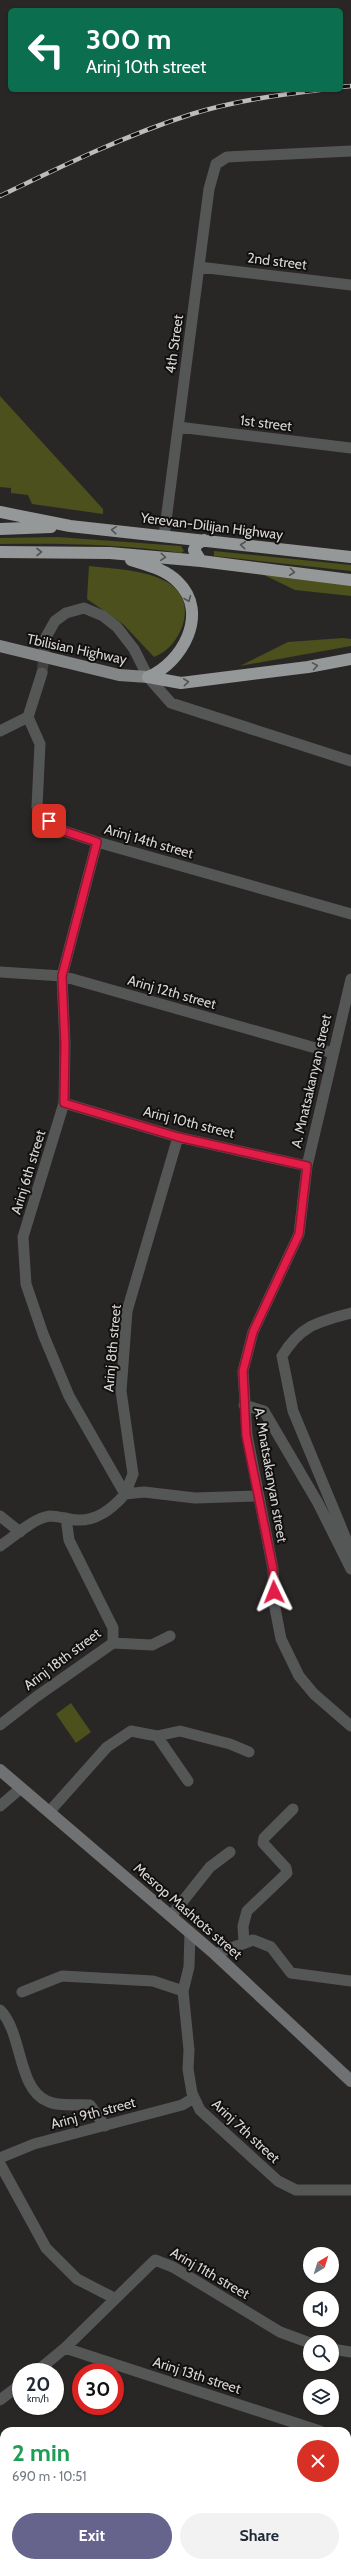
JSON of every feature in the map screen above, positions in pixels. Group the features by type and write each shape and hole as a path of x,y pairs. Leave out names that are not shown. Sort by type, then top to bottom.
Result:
{"highway":[{"path":"0,512 70,526"},
{"name":"Yerevan-Dilijan Highway","path":"70,526 351,557"},
{"path":"0,530 70,526"},
{"path":"201,561 194,550 197,544 204,540"},
{"path":"0,552 110,553 201,561 351,580"},
{"path":"110,553 162,570 179,582 189,599 192,613 191,628 185,643 177,656 156,674 148,677"},
{"path":"148,677 181,683 308,667 351,659"}],"main road":[{"name":"Tbilisian Highway","path":"0,646 119,675 148,677"}],"street":[{"name":"4th Street","path":"164,536 209,189 213,171 221,159 227,156 351,151"},
{"name":"2nd street","path":"199,267 351,285"},
{"name":"1st street","path":"178,427 351,448"},
{"path":"46,637 55,621 66,613 84,608 103,616 117,627 134,649 148,677 171,703 351,761"},
{"path":"0,731 28,717 42,673"},
{"name":"Arinj 14th street","path":"28,717 40,744 37,807 55,828 97,842 351,914"},
{"name":"Arinj 6th street","path":"97,842 62,976 65,1044 64,1103 23,1237 26,1284 43,1334 69,1396 124,1494"},
{"name":"Arinj 12th street","path":"0,972 62,976 333,1053"},
{"name":"A. Mnatsakanyan street","path":"351,979 307,1166 299,1234 253,1332 243,1371 244,1405 258,1496 273,1569 274,1603 281,1639 299,1676 314,1694 351,1726"},
{"name":"Arinj 10th street","path":"64,1103 178,1137 307,1166"},
{"name":"Arinj 8th street","path":"124,1494 133,1474 121,1391 127,1311 178,1137"},
{"path":"351,1313 315,1323 300,1332 282,1356 293,1411 351,1551"},
{"path":"244,1405 264,1411 318,1503 351,1570"},
{"path":"0,1546 39,1520 50,1516 80,1520 95,1517 113,1508 124,1494 144,1492 195,1498 258,1496"},
{"path":"0,1516 20,1532"},
{"name":"Arinj 18th street","path":"0,1725 112,1643 113,1628 68,1540 66,1518"},
{"path":"112,1643 152,1645 170,1636"},
{"path":"49,1812 107,1747 131,1731 157,1736 180,1731 230,1744 249,1752"},
{"path":"157,1736 188,1781"},
{"name":"Mesrop Mashtots street","path":"0,1770 216,1954 351,2081"},
{"path":"0,1806 20,1788"},
{"path":"244,1943 244,1926 247,1911 287,1873 286,1868 263,1843 264,1838 292,1809"},
{"path":"171,1916 210,1867 230,1852"},
{"name":"Arinj 7th street","path":"190,1932 189,1967 183,1991 189,2050 188,2069 194,2098 200,2110 278,2181 296,2190 351,2190"},
{"path":"216,1954 253,1940 270,1947 291,1973 351,1981"},
{"path":"22,1992 62,1976 153,1981 183,1991"},
{"path":"0,2010 13,2029 28,2079 34,2091 41,2098 54,2103 90,2105 105,2126"},
{"name":"Arinj 9th street","path":"0,2158 34,2144 182,2105 194,2098"},
{"path":"0,2164 46,2248 77,2279 114,2298"},
{"name":"Arinj 11th street","path":"47,2363 66,2348 114,2298 155,2260 173,2267 280,2332 303,2340"},
{"name":"Arinj 13th street","path":"66,2348 308,2427"},
{"path":"339,2350 351,2352"},
{"path":"0,2400 12,2391"}],"green space":[{"path":"0,396 103,509 103,514 32,504 28,495 11,493 11,488 0,487"},
{"path":"58,537 181,546 184,551 181,553 91,545 0,544 0,538"},
{"path":"214,551 351,565 351,571 214,556"},
{"path":"89,566 137,572 154,576 169,583 179,593 185,606 183,624 172,644 154,657 123,624 87,599"},
{"path":"262,574 351,583 351,596 295,590"},
{"path":"343,638 351,639 351,646 240,666 288,642"},
{"path":"71,1703 91,1732 76,1743 56,1714"}],"tunnel":[{"path":"42,673 46,637"}],"railway":[{"path":"343,87 351,86"},
{"path":"0,196 71,162 167,122 224,105 304,92"}],"route":[{"path":"49,821 55,828 97,842 62,976 65,1044 64,1103 178,1137 307,1166 299,1234 253,1332 243,1371 246,1435 273,1569 274,1592"}]}
